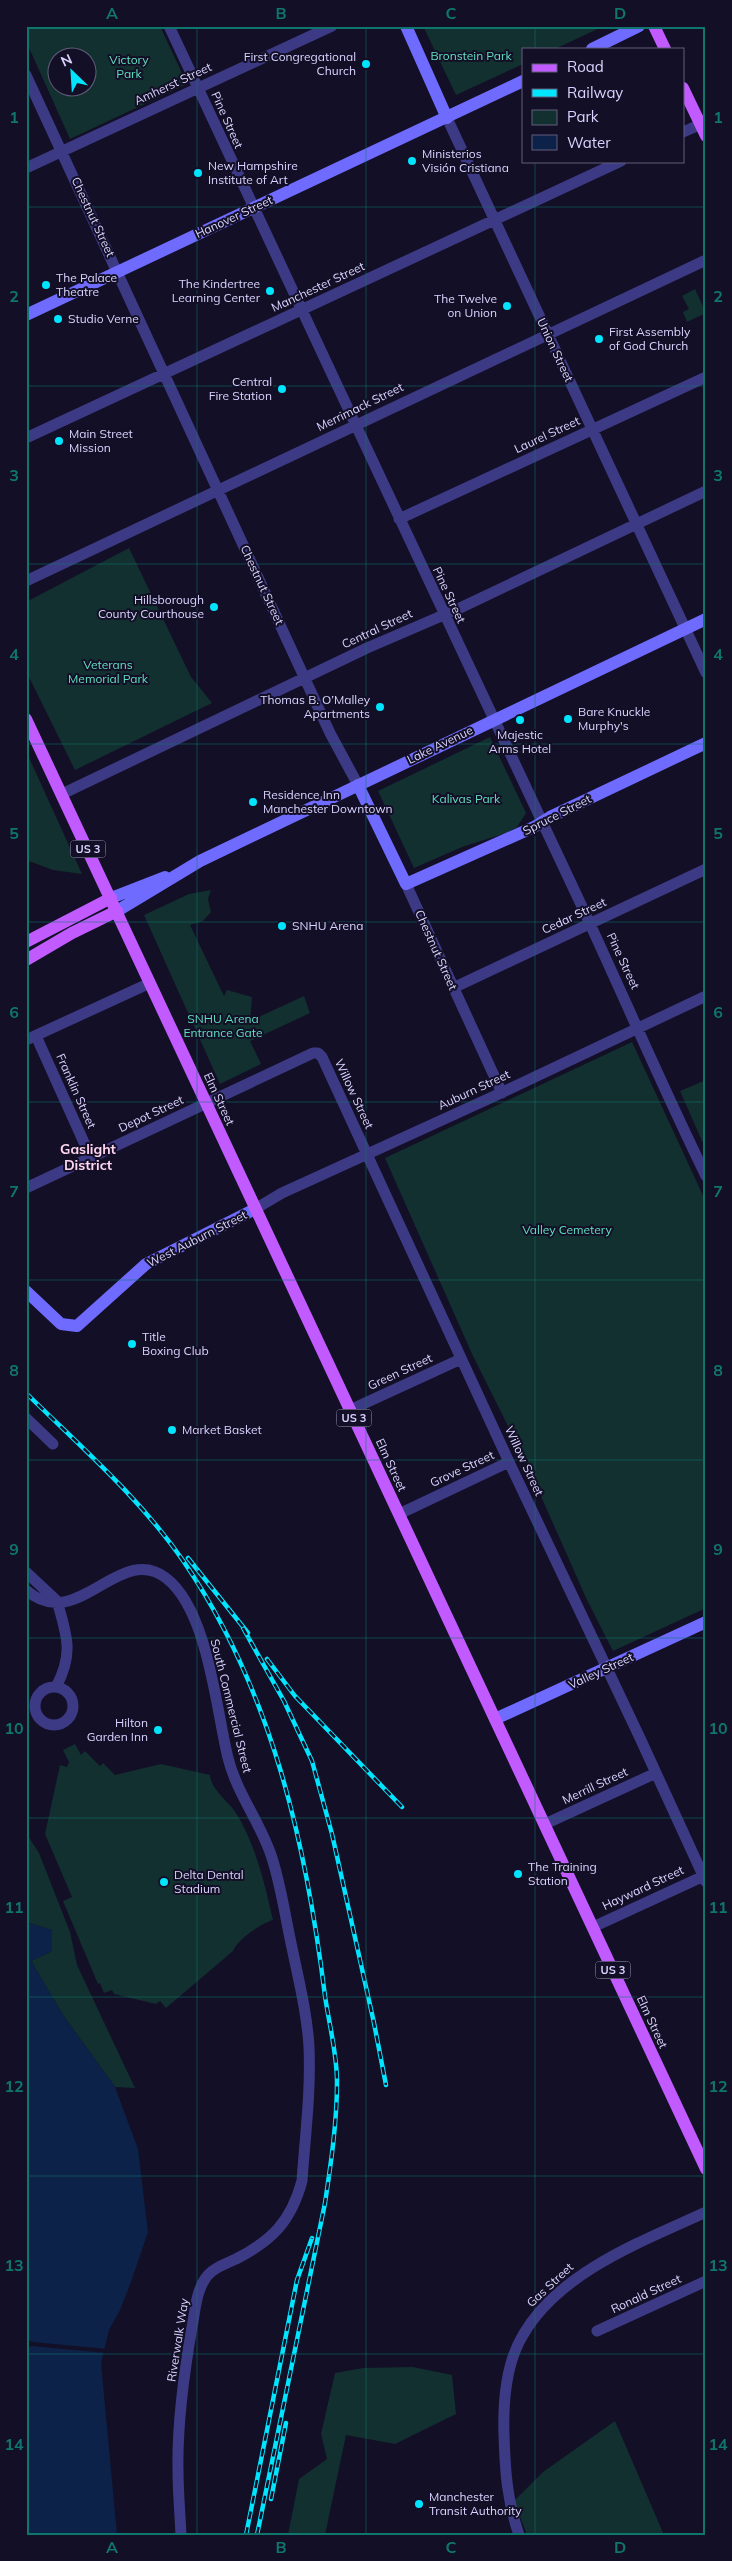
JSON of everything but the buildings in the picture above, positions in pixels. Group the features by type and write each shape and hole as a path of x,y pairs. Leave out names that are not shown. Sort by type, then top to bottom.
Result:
{"main road":[{"path":"654,26 665,48"},
{"path":"684,90 703,123 706,136"},
{"name":"Elm Street","path":"26,719 496,1719 518,1772 545,1824 706,2169"},
{"path":"26,942 111,898"},
{"path":"26,960 72,933 117,911"}],"street":[{"name":"Pine Street","path":"169,26 246,195 303,308 443,615 494,719 706,1176"},
{"name":"Amherst Street","path":"26,168 332,26"},
{"name":"Union Street","path":"406,26 706,674"},
{"path":"594,48 639,26"},
{"name":"Chestnut Street","path":"26,75 330,733 358,785 450,975 453,988 502,1093"},
{"name":"Hanover Street","path":"26,316 522,81"},
{"path":"684,132 703,123"},
{"name":"Manchester Street","path":"26,438 619,162"},
{"name":"Merrimack Street","path":"26,581 706,260"},
{"name":"Laurel Street","path":"399,519 706,377"},
{"name":"Central Street","path":"62,794 305,678 706,491"},
{"name":"Lake Avenue","path":"117,911 175,875 494,719 706,619"},
{"name":"Spruce Street","path":"406,884 542,822 706,743"},
{"name":"Cedar Street","path":"453,988 706,869"},
{"name":"Lake Avenue","path":"111,898 146,883 175,875"},
{"path":"31,1038 150,983"},
{"name":"Auburn Street","path":"255,1209 282,1193 502,1093 706,996"},
{"name":"Franklin Street","path":"31,1038 91,1158"},
{"name":"Willow Street","path":"206,1104 307,1056 318,1053 322,1057 509,1462 705,1877"},
{"name":"Depot Street","path":"26,1188 206,1104"},
{"name":"West Auburn Street","path":"26,1291 61,1324 71,1327 77,1326 146,1264 255,1209"},
{"name":"Green Street","path":"350,1410 461,1359"},
{"path":"26,1418 53,1444"},
{"name":"Grove Street","path":"399,1514 509,1462"},
{"name":"South Commercial Street","path":"26,1590 39,1601 81,1598 123,1573 142,1569 160,1574 168,1579 186,1603 206,1653 233,1774 258,1821 276,1869 299,1982 309,2047"},
{"path":"26,1572 57,1601 69,1649 62,1675 56,1687"},
{"name":"Valley Street","path":"496,1719 706,1622"},
{"path":"56,1687 71,1696 74,1708 69,1718 60,1724 48,1724 31,1709 41,1692 56,1687"},
{"name":"Merrill Street","path":"545,1824 656,1773"},
{"name":"Hayward Street","path":"593,1927 705,1877"},
{"name":"Riverwalk Way","path":"181,2535 178,2448 187,2353 197,2299 204,2280 212,2272 266,2242 284,2223 292,2208 302,2181 309,2091 309,2047"},
{"name":"Gas Street","path":"519,2535 510,2507 506,2483 503,2415 509,2372 522,2336 544,2308 596,2264 706,2212"},
{"name":"Ronald Street","path":"597,2332 706,2281"}],"green space":[{"name":"Victory Park","path":"26,26 160,26 187,84 70,139 52,98 98,98 98,48 48,48 48,90 26,41"},
{"name":"Bronstein Park","path":"423,26 604,26 557,48 522,48 522,64 456,95"},
{"path":"695,289 706,313 687,322 683,312 689,309 682,296"},
{"name":"Veterans Memorial Park","path":"129,548 191,677 212,703 75,770 26,671 26,602"},
{"name":"Kalivas Park","path":"490,737 526,813 517,827 506,833 462,847 414,868 378,791"},
{"path":"26,751 82,874 53,870 26,860"},
{"name":"SNHU Arena Entrance Gate","path":"211,890 208,899 211,912 203,921 190,925 224,996 227,990 252,997 250,1021 304,996 310,1013 250,1041 261,1064 220,1084 144,915 189,894"},
{"name":"Valley Cemetery","path":"632,1042 706,1202 706,1608 613,1651 587,1600 524,1458 473,1356 385,1158"},
{"path":"706,1080 706,1150 680,1091"},
{"name":"Delta Dental Stadium","path":"75,1744 81,1755 85,1751 100,1766 103,1763 115,1775 161,1764 210,1775 213,1786 233,1809 243,1825 254,1852 273,1920 262,1925 239,1942 233,1951 166,2008 160,2001 156,2004 114,1994 112,1990 104,1993 100,1983 98,1984 63,1901 72,1897 45,1834 60,1765 67,1767 69,1762 63,1750"},
{"path":"26,1833 39,1853 70,1932 77,1965 135,2088 115,2087 63,2015 31,1961 52,1951 52,1930 26,1922"},
{"path":"413,2367 452,2375 456,2414 395,2444 346,2435 325,2535 288,2535 299,2479 327,2459 321,2434 335,2373 363,2368"},
{"path":"615,2421 664,2535 527,2535 514,2501 543,2472"}],"water":[{"path":"26,1922 52,1930 52,1951 31,1961 63,2015 115,2087 138,2149 148,2232 120,2310 109,2330 101,2363 117,2535 26,2535"}],"pier":[{"path":"26,2339 33,2342 107,2349 106,2353 32,2346 26,2348"}],"railway":[{"path":"26,1393 109,1474 148,1516 184,1562 215,1611 240,1663 262,1716 280,1770 295,1825 307,1882 336,2060 336,2112 325,2203 257,2535"},
{"path":"188,1558 248,1633"},
{"path":"243,1628 284,1701 312,1761 332,1834 386,2085"},
{"path":"267,1659 295,1696 402,1807"},
{"path":"246,2535 297,2280 312,2238"},
{"path":"271,2499 286,2423"}],"place":[{"name":"First Congregational Church","path":"366,64"},
{"name":"Ministerios Visión Cristiana","path":"412,161"},
{"name":"New Hampshire Institute of Art","path":"198,173"},
{"name":"The Palace Theatre","path":"46,285"},
{"name":"The Kindertree Learning Center","path":"270,291"},
{"name":"The Twelve on Union","path":"507,306"},
{"name":"Studio Verne","path":"58,319"},
{"name":"First Assembly of God Church","path":"599,339"},
{"name":"Central Fire Station","path":"282,389"},
{"name":"Main Street Mission","path":"59,441"},
{"name":"Hillsborough County Courthouse","path":"214,607"},
{"name":"Thomas B. O’Malley Apartments","path":"380,707"},
{"name":"Bare Knuckle Murphy's","path":"568,719"},
{"name":"Majestic Arms Hotel","path":"520,720"},
{"name":"Residence Inn Manchester Downtown","path":"253,802"},
{"name":"SNHU Arena","path":"282,926"},
{"name":"Title Boxing Club","path":"132,1344"},
{"name":"Market Basket","path":"172,1430"},
{"name":"Hilton Garden Inn","path":"158,1730"},
{"name":"The Training Station","path":"518,1874"},
{"name":"Delta Dental Stadium","path":"164,1882"},
{"name":"Manchester Transit Authority","path":"419,2504"}],"district":[{"name":"Gaslight District","path":"88,1158"}]}
